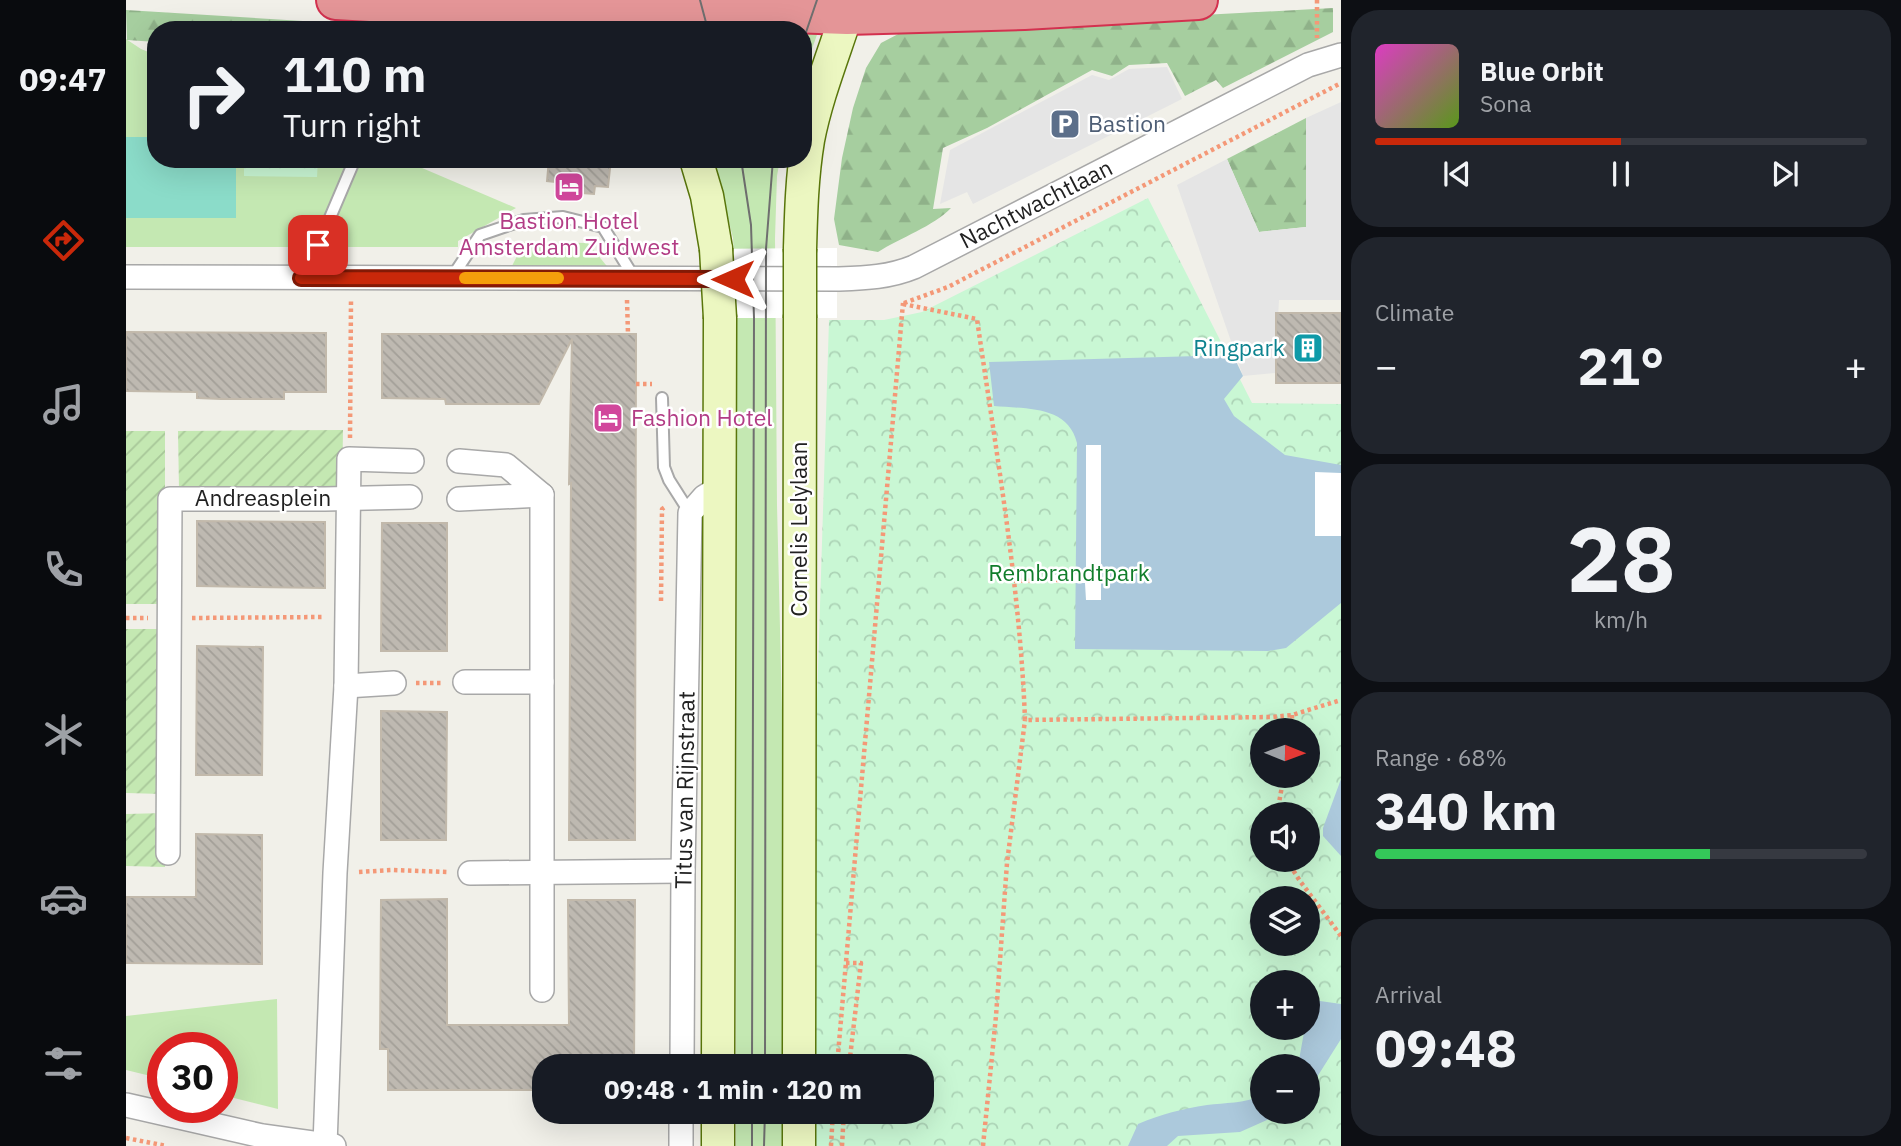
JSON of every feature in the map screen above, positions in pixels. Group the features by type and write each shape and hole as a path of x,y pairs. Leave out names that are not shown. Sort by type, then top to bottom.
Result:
{"highway":[{"path":"335,0 491,9 656,13 849,7 1024,10 1198,0"}],"main road":[{"name":"Cornelis Lelylaan","path":"812,126 849,7"},
{"path":"699,168 707,196 716,249 720,318 718,1054"},
{"name":"Cornelis Lelylaan","path":"799,1054 800,249 805,168"},
{"path":"718,1124 718,1146"},
{"path":"799,1124 799,1146"}],"street":[{"name":"Nachtwachtlaan","path":"126,277 839,279 897,274 1308,65 1341,55"},
{"name":"Andreasplein","path":"329,1145 335,873 346,686 349,459 412,460"},
{"path":"459,461 506,465 542,495"},
{"path":"691,513 704,497 720,487"},
{"path":"459,499 542,495"},
{"path":"542,495 542,990"},
{"name":"Andreasplein","path":"167,853 170,499 410,497"},
{"name":"Titus van Rijnstraat","path":"682,1054 691,513"},
{"path":"465,682 542,682"},
{"path":"346,686 394,683"},
{"path":"470,873 683,871"},
{"path":"126,1105 262,1136 329,1145"},
{"path":"681,1124 681,1146"}],"lane":[{"path":"301,278 309,267 351,168"},
{"path":"451,278 480,235 524,220 563,217 603,227 631,279"},
{"path":"662,398 664,467 691,513"}],"path":[{"path":"903,303 948,287 1341,83"},
{"name":"Andreasplein","path":"349,459 352,278"},
{"path":"628,334 631,279"},
{"path":"903,303 977,319 1014,581 1023,670 1025,720 1007,863 983,1146"},
{"path":"838,1054 903,303"},
{"path":"1014,581 1096,579"},
{"path":"126,618 348,617"},
{"path":"394,683 465,682"},
{"path":"1025,720 1273,717 1292,715 1341,700"},
{"path":"335,873 392,870 470,873"},
{"path":"1295,872 1341,936"},
{"path":"846,962 861,963 850,1054"},
{"path":"831,1146 832,1124"},
{"path":"842,1146 843,1124"},
{"path":"126,1138 167,1146"}],"green space":[{"path":"1333,8 1333,32 1223,88 1216,80 1185,96 1167,63 1129,65 1112,76 1092,70 987,128 943,148 933,209 951,208 936,220 878,252 839,245 834,219 842,158 853,108 866,68 881,43 904,31"},
{"path":"126,10 300,21 147,21 147,41 127,40"},
{"path":"812,32 818,32 812,49"},
{"path":"126,39 147,51 147,168 422,168 516,208 458,241 458,247 126,247"},
{"path":"1306,118 1306,227 1259,232 1227,159"},
{"path":"126,137 147,137 147,168 236,168 236,218 126,218"},
{"path":"244,168 318,168 317,177 244,176"},
{"path":"715,168 778,168 775,238 777,505 784,793 785,1054 736,1054 737,315 733,238"},
{"name":"Rembrandtpark","path":"1148,198 1252,403 1341,404 1341,1146 811,1146 811,1124 934,1124 934,1054 811,1054 815,765 829,320 884,320 922,312"},
{"path":"524,242 588,243 619,281 505,280"},
{"path":"343,430 342,489 179,489 178,431"},
{"path":"126,431 165,431 165,604 126,604"},
{"path":"126,629 162,629 162,794 126,793"},
{"path":"165,813 165,867 126,866 126,814"},
{"path":"277,999 278,1109 238,1099 238,1032 147,1032 147,1075 126,1070 126,1016"},
{"path":"736,1124 785,1124 785,1146 736,1146"}],"shaded area":[{"name":"Bastion","path":"1167,67 1182,99 973,204 967,192 940,204 950,150 1092,75 1109,80 1129,69"},
{"path":"1341,102 1341,300 1279,300 1275,373 1243,376 1177,185 1227,159 1259,232 1306,227 1306,118"}],"water":[{"path":"1233,355 1243,376 1224,399 1234,416 1285,455 1341,465 1341,603 1286,648 1268,651 1075,649 1077,443 1065,422 1055,415 1032,409 994,406 989,362"},
{"path":"1341,779 1341,856 1323,836 1323,828"},
{"path":"1320,1001 1341,1004 1341,1039 1320,1072 1320,1054 1300,1054 1303,1040 1320,1040"},
{"path":"1250,1099 1250,1124 1258,1124 1240,1132 1178,1136 1167,1146 1128,1146 1138,1124 1147,1120 1189,1108"}],"pier":[{"path":"837,248 837,318 720,318 704,281 699,249"},
{"path":"1086,445 1101,445 1101,600 1086,600 1085,583 1053,583 1053,575 1086,574"},
{"path":"1315,472 1341,473 1341,536 1315,536"}],"building":[{"path":"548,168 610,168 608,187 595,186 594,194 555,191 556,182 547,181"},
{"name":"Ringpark","path":"1276,313 1341,313 1341,383 1276,383"},
{"path":"126,332 326,333 326,392 284,392 284,399 221,399 197,398 197,392 126,391"},
{"path":"382,334 636,334 635,840 569,840 571,483 569,484 572,339 539,404 446,404 445,399 382,398"},
{"path":"197,521 325,522 325,588 197,586"},
{"path":"382,523 447,523 447,651 381,651"},
{"path":"197,646 263,647 262,775 196,775"},
{"path":"381,711 447,712 446,840 381,840"},
{"path":"196,834 262,835 262,964 126,963 126,897 196,897"},
{"path":"447,899 447,1025 569,1025 568,900 635,900 634,1054 532,1054 532,1090 388,1090 388,1049 380,1049 381,900"}],"tram line":[{"path":"700,0 706,21"},
{"path":"810,21 817,0"},
{"path":"742,168 751,225 754,318 752,1054"},
{"path":"765,1054 766,249 772,168"},
{"path":"752,1124 752,1146"},
{"path":"764,1146 765,1124"}],"slow traffic":[{"path":"465,278 558,278"}],"place":[{"name":"Bastion","path":"1065,124"},
{"name":"Bastion Hotel Amsterdam Zuidwest","path":"569,187"},
{"name":"Ringpark","path":"1308,348"},
{"name":"Fashion Hotel","path":"608,418"}],"route":[{"path":"318,245 301,278 733,279"}]}
